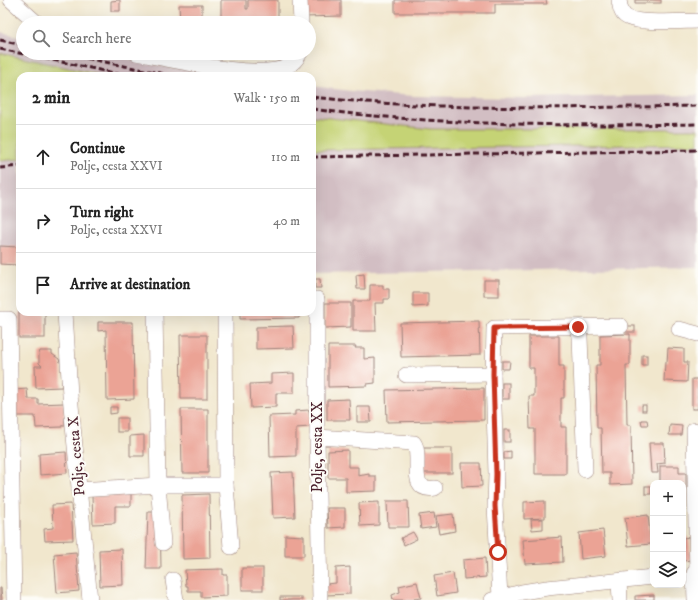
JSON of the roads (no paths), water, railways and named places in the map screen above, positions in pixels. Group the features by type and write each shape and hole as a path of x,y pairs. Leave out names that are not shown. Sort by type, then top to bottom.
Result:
{"street":[{"path":"11,0 29,16"},
{"path":"300,0 301,16"},
{"path":"620,0 620,9 624,16 634,20 650,22 698,21"},
{"path":"175,60 219,68 265,71 287,67 295,60"},
{"name":"Polje, cesta XX","path":"316,299 320,600"},
{"name":"Polje, cesta X","path":"65,316 70,395 90,600"},
{"path":"155,316 158,485 163,543"},
{"path":"225,316 226,485 231,547"},
{"path":"4,319 14,600"},
{"path":"621,326 494,328 493,374 496,474 496,599 522,592 548,594 619,581 650,577"},
{"path":"578,327 580,337 585,470"},
{"path":"679,328 698,334"},
{"path":"406,375 493,374"},
{"path":"694,430 693,573 695,600"},
{"path":"317,438 414,443 417,448 418,481 423,488 435,488"},
{"path":"79,490 158,485 226,485"},
{"path":"173,580 176,600"},
{"path":"619,581 620,600"}],"railway":[{"path":"0,40 16,43"},
{"path":"0,49 16,52"},
{"path":"52,60 109,72"},
{"path":"95,60 154,72"},
{"path":"316,97 408,105 456,107 553,108 698,106"},
{"path":"316,110 408,119 505,124 698,124"},
{"path":"316,157 698,150"},
{"path":"0,168 16,166"}]}
